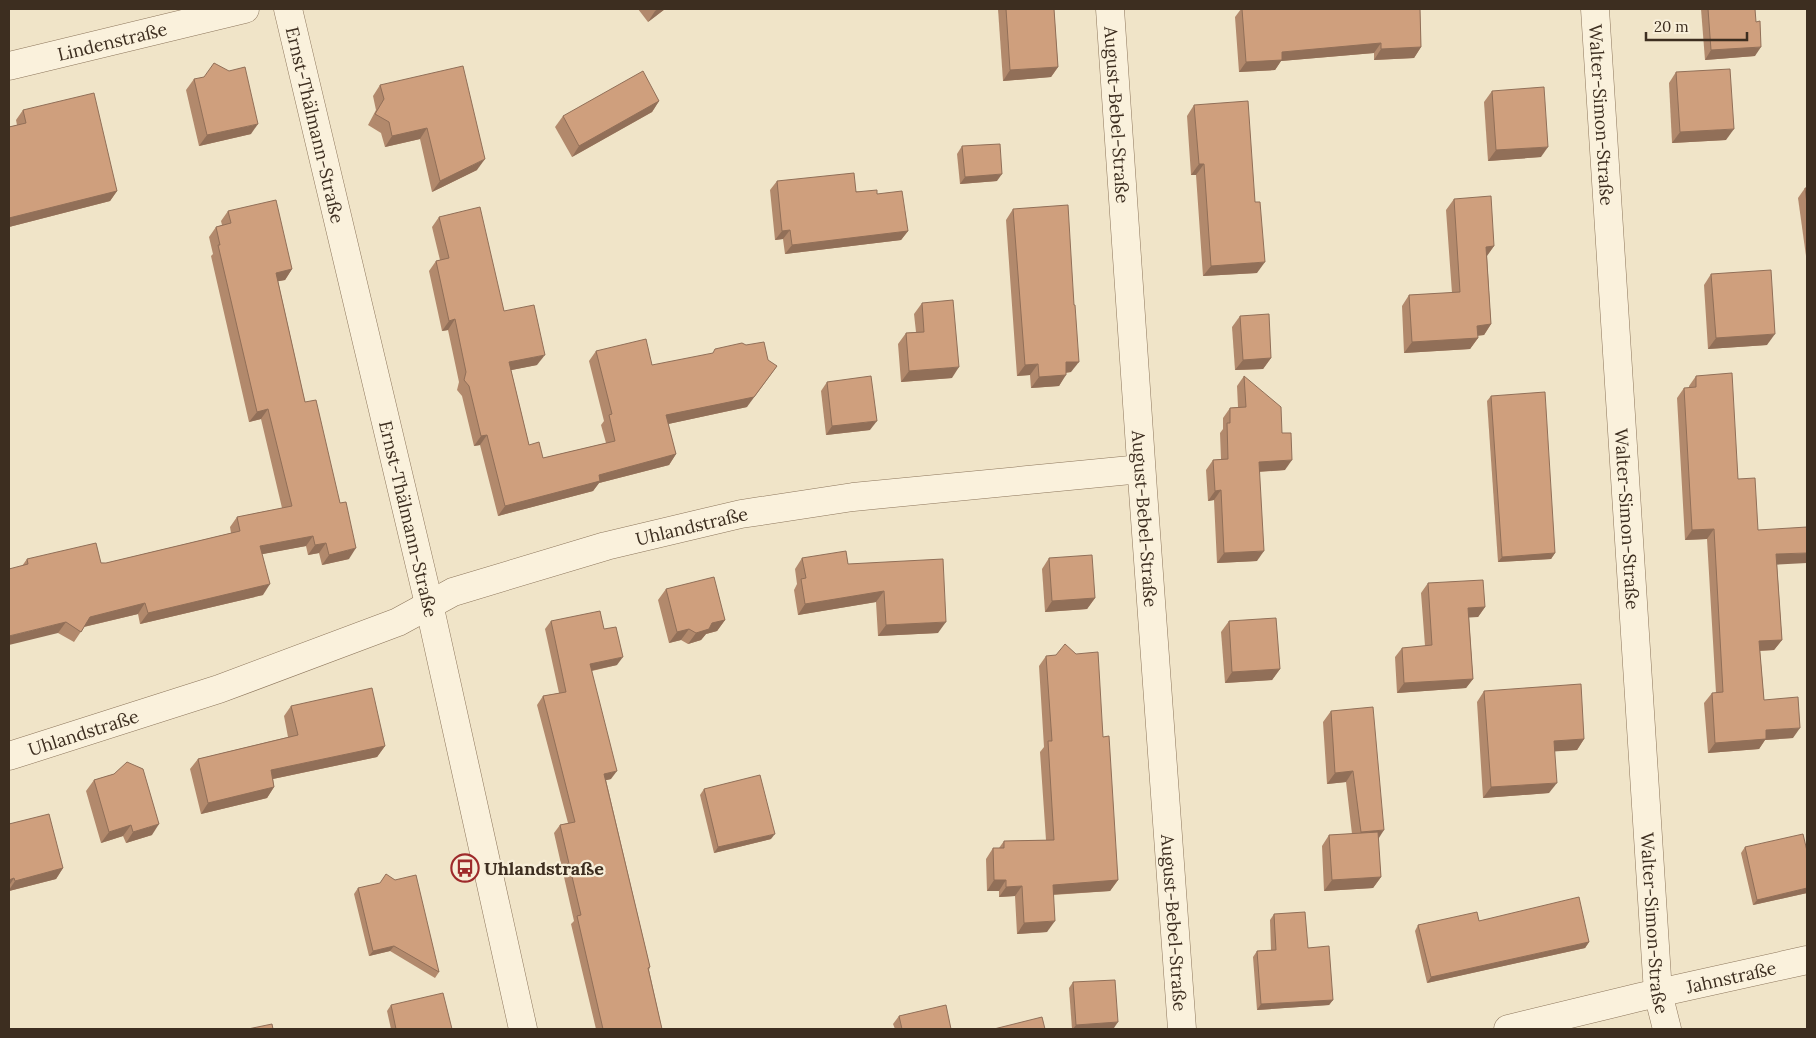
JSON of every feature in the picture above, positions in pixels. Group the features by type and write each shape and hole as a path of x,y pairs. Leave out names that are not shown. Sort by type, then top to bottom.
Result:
{"street":[{"name":"Lindenstraße","path":"9,66 245,9"},
{"name":"Ernst-Thälmann-Straße","path":"288,9 429,604 523,1029"},
{"name":"August-Bebel-Straße","path":"1110,9 1182,1029"},
{"name":"Walter-Simon-Straße","path":"1595,9 1658,993 1667,1029"},
{"name":"Uhlandstraße","path":"9,756 219,688 398,622 453,592 592,550 741,514 853,497 1141,469"},
{"name":"Jahnstraße","path":"1508,1029 1807,960"}],"building":[{"path":"1006,9 1054,9 1058,67 1010,70"},
{"path":"1242,9 1420,9 1421,47 1381,49 1381,43 1282,52 1282,60 1246,62"},
{"path":"1708,9 1755,9 1756,22 1760,21 1761,47 1711,50"},
{"path":"214,63 229,71 245,67 258,124 207,135 194,79 204,77"},
{"path":"463,66 485,159 440,181 427,128 392,136 389,122 375,114 384,99 380,85"},
{"path":"1730,69 1734,129 1680,132 1676,72"},
{"path":"643,71 659,101 579,146 563,116"},
{"path":"1544,87 1548,147 1496,150 1492,91"},
{"path":"94,93 117,191 9,218 9,127 26,123 23,110"},
{"path":"1248,101 1255,202 1260,202 1265,262 1211,266 1204,164 1199,164 1194,105"},
{"path":"1000,144 1002,174 965,177 962,146"},
{"path":"854,173 856,192 877,190 877,194 902,191 908,231 792,245 790,230 782,231 777,181"},
{"path":"1805,188 1807,188 1807,204"},
{"path":"1491,196 1494,246 1486,247 1491,324 1477,326 1478,338 1412,342 1409,295 1460,292 1454,199"},
{"path":"276,200 292,269 276,273 305,402 316,400 340,503 346,502 356,548 329,555 326,543 315,545 313,536 260,546 270,584 148,613 145,603 90,617 81,632 66,622 9,636 9,569 28,564 27,559 96,543 101,563 106,563 240,531 237,517 292,506 268,409 257,412 218,245 220,245 216,227 231,223 228,211"},
{"path":"1068,205 1079,362 1066,362 1066,375 1039,377 1038,364 1025,365 1013,209"},
{"path":"480,207 504,311 534,305 545,355 509,362 529,445 539,442 543,458 615,441 609,415 612,414 596,351 646,339 652,365 713,353 715,349 742,343 746,345 764,342 768,360 777,366 754,397 666,415 676,454 599,475 600,481 505,506 487,435 481,436 469,386 464,380 466,372 455,319 449,321 436,261 449,258 439,217"},
{"path":"1771,270 1775,334 1716,338 1711,274"},
{"path":"953,300 959,367 909,371 906,333 924,332 922,303"},
{"path":"1269,314 1271,358 1243,360 1240,316"},
{"path":"1732,373 1738,479 1755,478 1758,530 1807,527 1807,553 1776,554 1782,640 1759,641 1764,700 1798,697 1800,728 1766,730 1766,739 1715,743 1712,693 1723,692 1714,529 1692,530 1684,388 1696,387 1696,376"},
{"path":"871,376 877,421 832,426 827,382"},
{"path":"1244,376 1281,407 1282,433 1291,433 1292,460 1259,462 1264,551 1224,553 1221,490 1215,491 1213,460 1228,459 1227,423 1230,423 1230,408 1246,407"},
{"path":"1545,392 1555,553 1502,557 1491,396"},
{"path":"846,551 848,564 943,559 946,622 886,625 884,591 805,604 801,579 806,578 802,558"},
{"path":"1092,555 1095,598 1052,601 1049,558"},
{"path":"714,577 725,620 712,623 709,629 696,633 689,629 677,632 666,589"},
{"path":"1483,580 1485,607 1468,608 1473,679 1404,683 1402,648 1432,645 1428,583"},
{"path":"600,611 604,629 616,627 623,657 590,664 617,771 604,774 650,967 648,968 662,1029 603,1029 577,916 581,915 560,825 575,822 543,696 566,692 551,621"},
{"path":"1276,618 1280,669 1232,672 1229,621"},
{"path":"1065,644 1076,654 1098,652 1103,737 1109,736 1118,880 1053,885 1055,921 1024,923 1022,886 1006,887 1006,880 994,880 993,848 1004,848 1004,841 1054,840 1048,741 1052,741 1046,656 1056,655"},
{"path":"1581,684 1584,739 1554,741 1557,783 1491,787 1484,691"},
{"path":"372,688 385,746 271,770 274,787 208,803 198,759 298,735 291,706"},
{"path":"1373,707 1384,830 1361,832 1353,771 1335,773 1331,711"},
{"path":"127,762 143,769 159,824 133,832 131,825 109,832 94,780 114,774"},
{"path":"760,775 775,834 718,847 704,789"},
{"path":"49,814 63,868 15,881 14,878 9,880 9,824"},
{"path":"1378,832 1381,877 1332,880 1329,835"},
{"path":"1803,834 1807,851 1807,888 1757,900 1745,847"},
{"path":"386,874 395,880 416,875 439,972 394,946 373,951 358,888 380,883"},
{"path":"1579,897 1589,942 1431,977 1418,925 1477,912 1479,921"},
{"path":"1305,912 1308,948 1329,946 1333,1000 1261,1004 1257,951 1276,950 1274,914"},
{"path":"1115,980 1118,1022 1076,1025 1073,982"},
{"path":"443,993 452,1029 396,1029 391,1005"},
{"path":"946,1005 951,1029 902,1029 899,1016"},
{"path":"1042,1017 1045,1029 994,1029"},
{"path":"272,1024 273,1029 248,1029"}],"place":[{"name":"Uhlandstraße","path":"465,868"}]}
